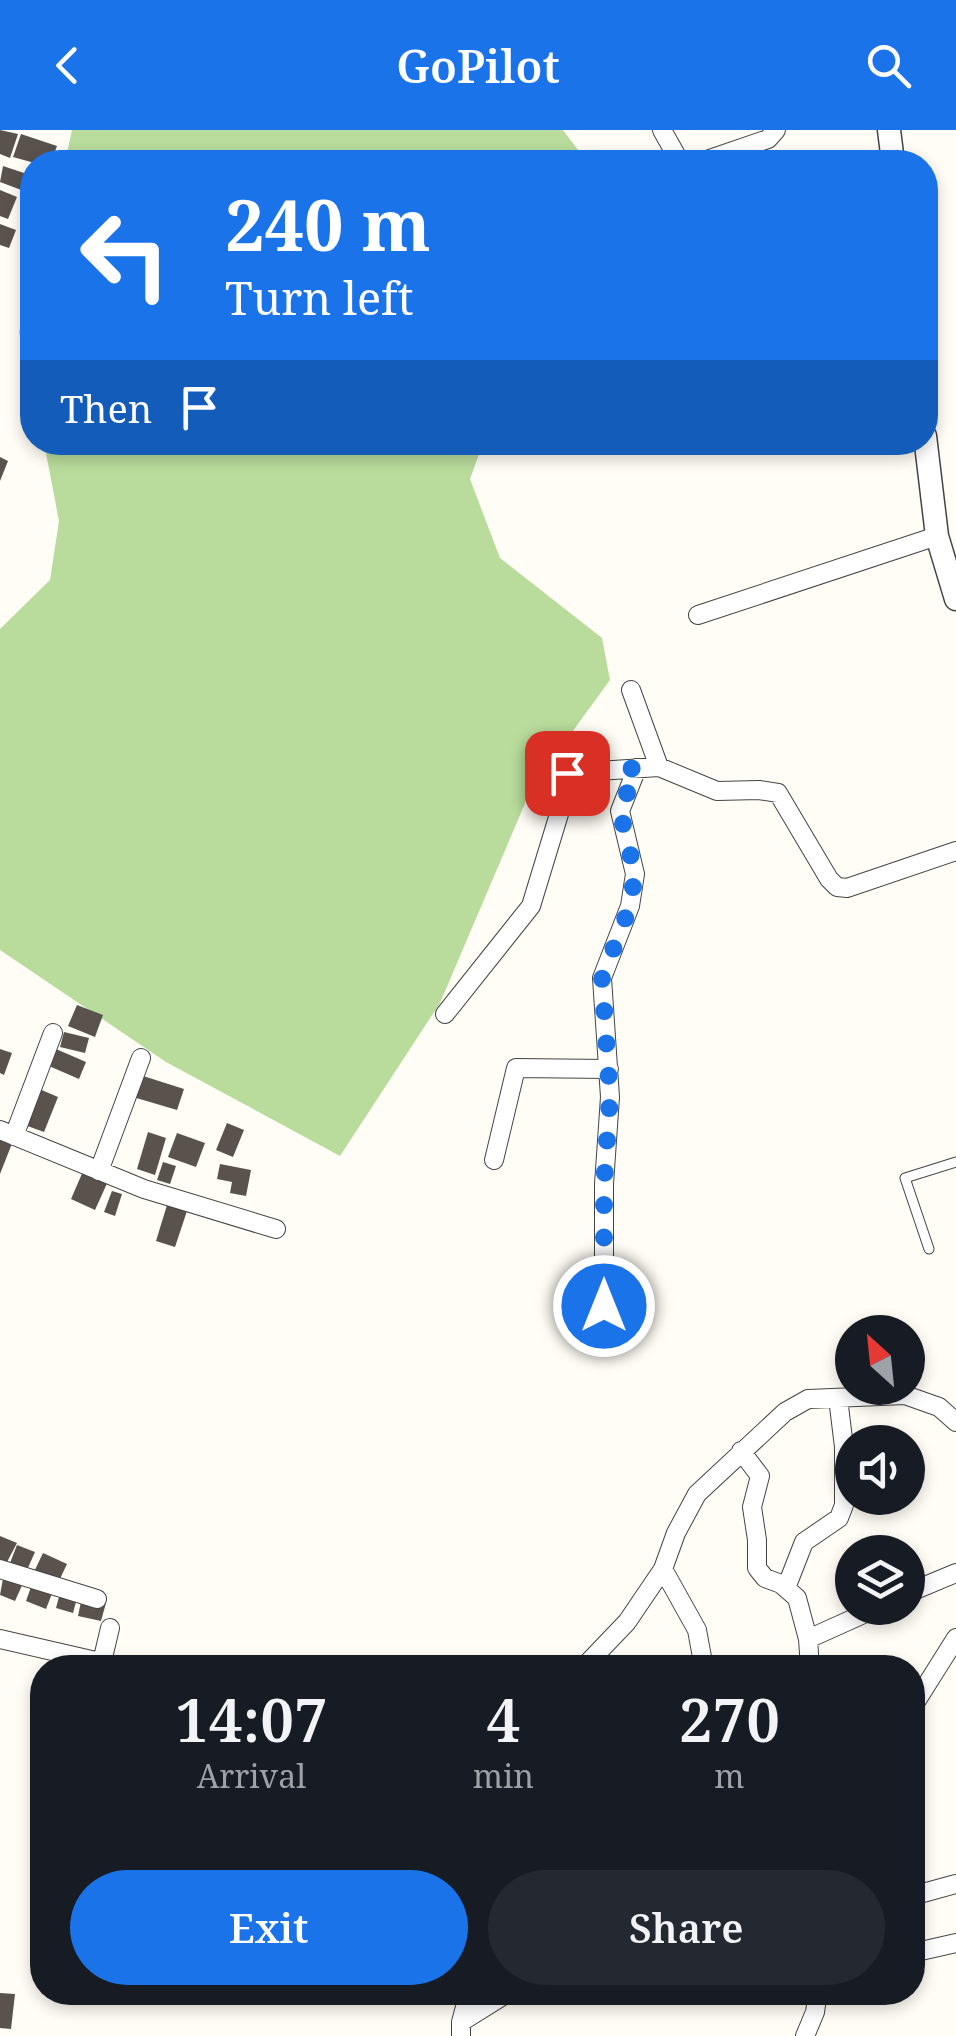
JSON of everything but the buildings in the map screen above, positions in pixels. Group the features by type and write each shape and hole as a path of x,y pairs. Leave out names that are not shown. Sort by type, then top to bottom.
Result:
{"street":[{"path":"736,150 768,139 776,130"},
{"path":"927,455 937,536 955,592"},
{"path":"698,615 937,536"},
{"path":"631,690 660,767"},
{"path":"444,1014 531,906 559,814 561,778 567,773 660,767 717,791 778,793 828,879 838,887 847,888 956,851"},
{"path":"604,1306 609,1069 602,978 630,906 635,874 620,811 637,768"},
{"path":"53,1033 7,1133 144,1189 276,1229"},
{"path":"99,1171 141,1058"},
{"path":"494,1160 516,1068 609,1069"},
{"path":"595,1655 627,1622 664,1568 697,1494 800,1402 835,1398"},
{"path":"925,1402 940,1407 956,1422"},
{"path":"786,1588 804,1542 839,1518 844,1505 839,1405"},
{"path":"741,1452 760,1476 752,1508 757,1568 766,1578 786,1588 802,1607 809,1655"},
{"path":"664,1568 698,1630 702,1655"},
{"path":"0,1569 97,1599"},
{"path":"925,1587 956,1573"},
{"path":"808,1640 840,1625"},
{"path":"104,1655 110,1628"},
{"path":"0,1639 71,1655"},
{"path":"952,1646 956,1675"},
{"path":"925,1688 952,1646"},
{"path":"925,1892 956,1884"},
{"path":"925,1950 956,1944"},
{"path":"460,2029 491,2005"},
{"path":"805,2036 817,2005"}],"lane":[{"path":"929,1249 905,1178 956,1162"}],"green space":[{"path":"72,130 563,130 578,150 68,150"},
{"path":"46,455 479,455 470,479 500,558 602,638 610,680 532,787 440,1003 340,1156 166,1062 0,950 0,629 50,580 59,521"}],"route":[{"path":"567,773 637,768 620,811 634,862 630,906 602,978 601,992 610,1097 604,1184 604,1306"}]}
